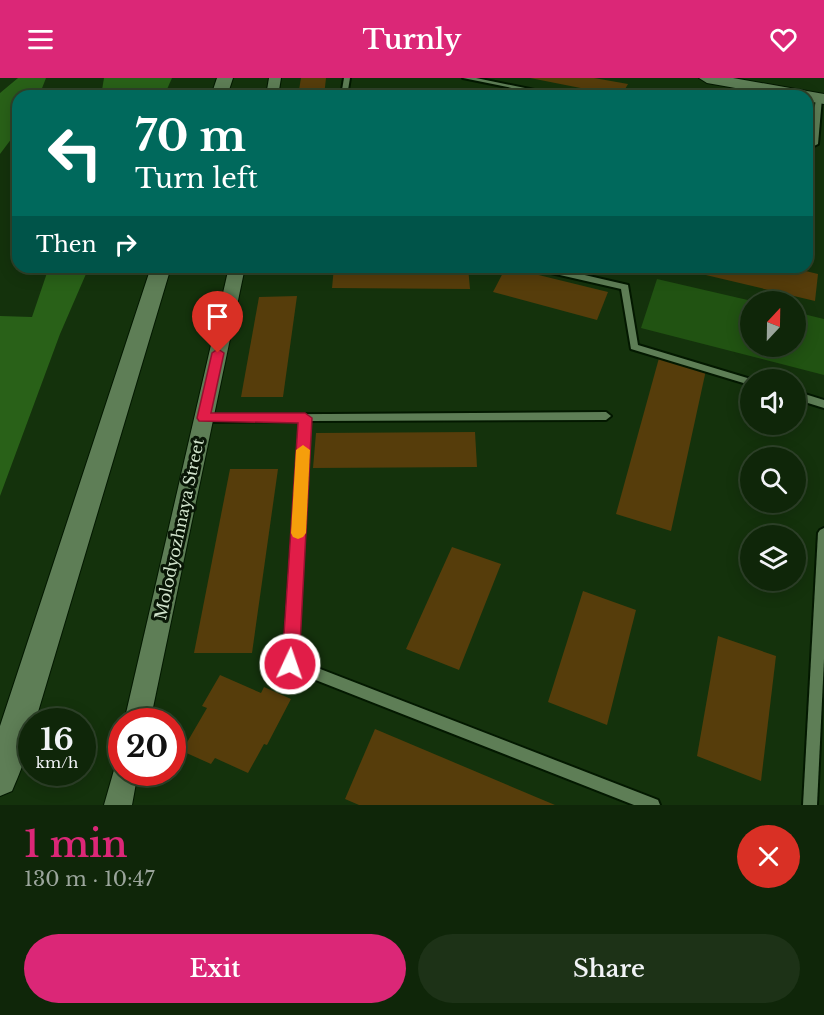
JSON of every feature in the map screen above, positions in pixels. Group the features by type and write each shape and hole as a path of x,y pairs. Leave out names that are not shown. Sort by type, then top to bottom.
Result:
{"street":[{"path":"707,78 776,90"},
{"path":"0,779 159,273"},
{"name":"Molodyozhnaya Street","path":"140,708 236,273"},
{"path":"118,805 122,786"}],"lane":[{"path":"465,78 529,90"},
{"path":"813,135 822,98"},
{"path":"565,273 625,286 634,347 740,378"},
{"path":"806,398 824,404"},
{"path":"204,418 606,416"},
{"path":"305,418 290,664 653,805"},
{"path":"810,805 824,533"}],"green space":[{"path":"18,78 46,78 41,90 12,90 12,138 0,154 0,93"},
{"path":"104,78 172,78 167,90 102,90"},
{"path":"47,273 86,273 60,334 0,496 0,316 32,317"},
{"path":"657,279 740,298 740,353 641,328"},
{"path":"806,315 824,319 824,375 754,357 806,357"}],"building":[{"path":"301,78 326,78 325,90 299,90"},
{"path":"530,78 594,78 628,84 624,90 591,90"},
{"path":"333,273 469,273 470,289 332,288"},
{"path":"503,273 530,273 608,292 597,320 493,292"},
{"path":"697,273 813,273 818,274 815,301 806,299 806,291 773,291"},
{"path":"297,296 283,397 241,397 259,297"},
{"path":"659,358 706,370 671,531 616,514"},
{"path":"475,432 477,467 313,468 316,433"},
{"path":"230,469 278,469 252,653 194,653"},
{"path":"452,547 501,564 459,670 406,649"},
{"path":"583,591 636,610 607,725 548,702"},
{"path":"718,636 776,656 761,781 697,756"},
{"path":"220,675 261,693 264,687 291,699 267,745 264,744 248,773 215,758 211,764 186,753 186,744 207,708 202,706"},
{"path":"375,729 555,805 359,805 345,799"}],"slow traffic":[{"path":"298,533 303,450"}],"route":[{"path":"218,353 204,418 305,418 290,664"}]}
